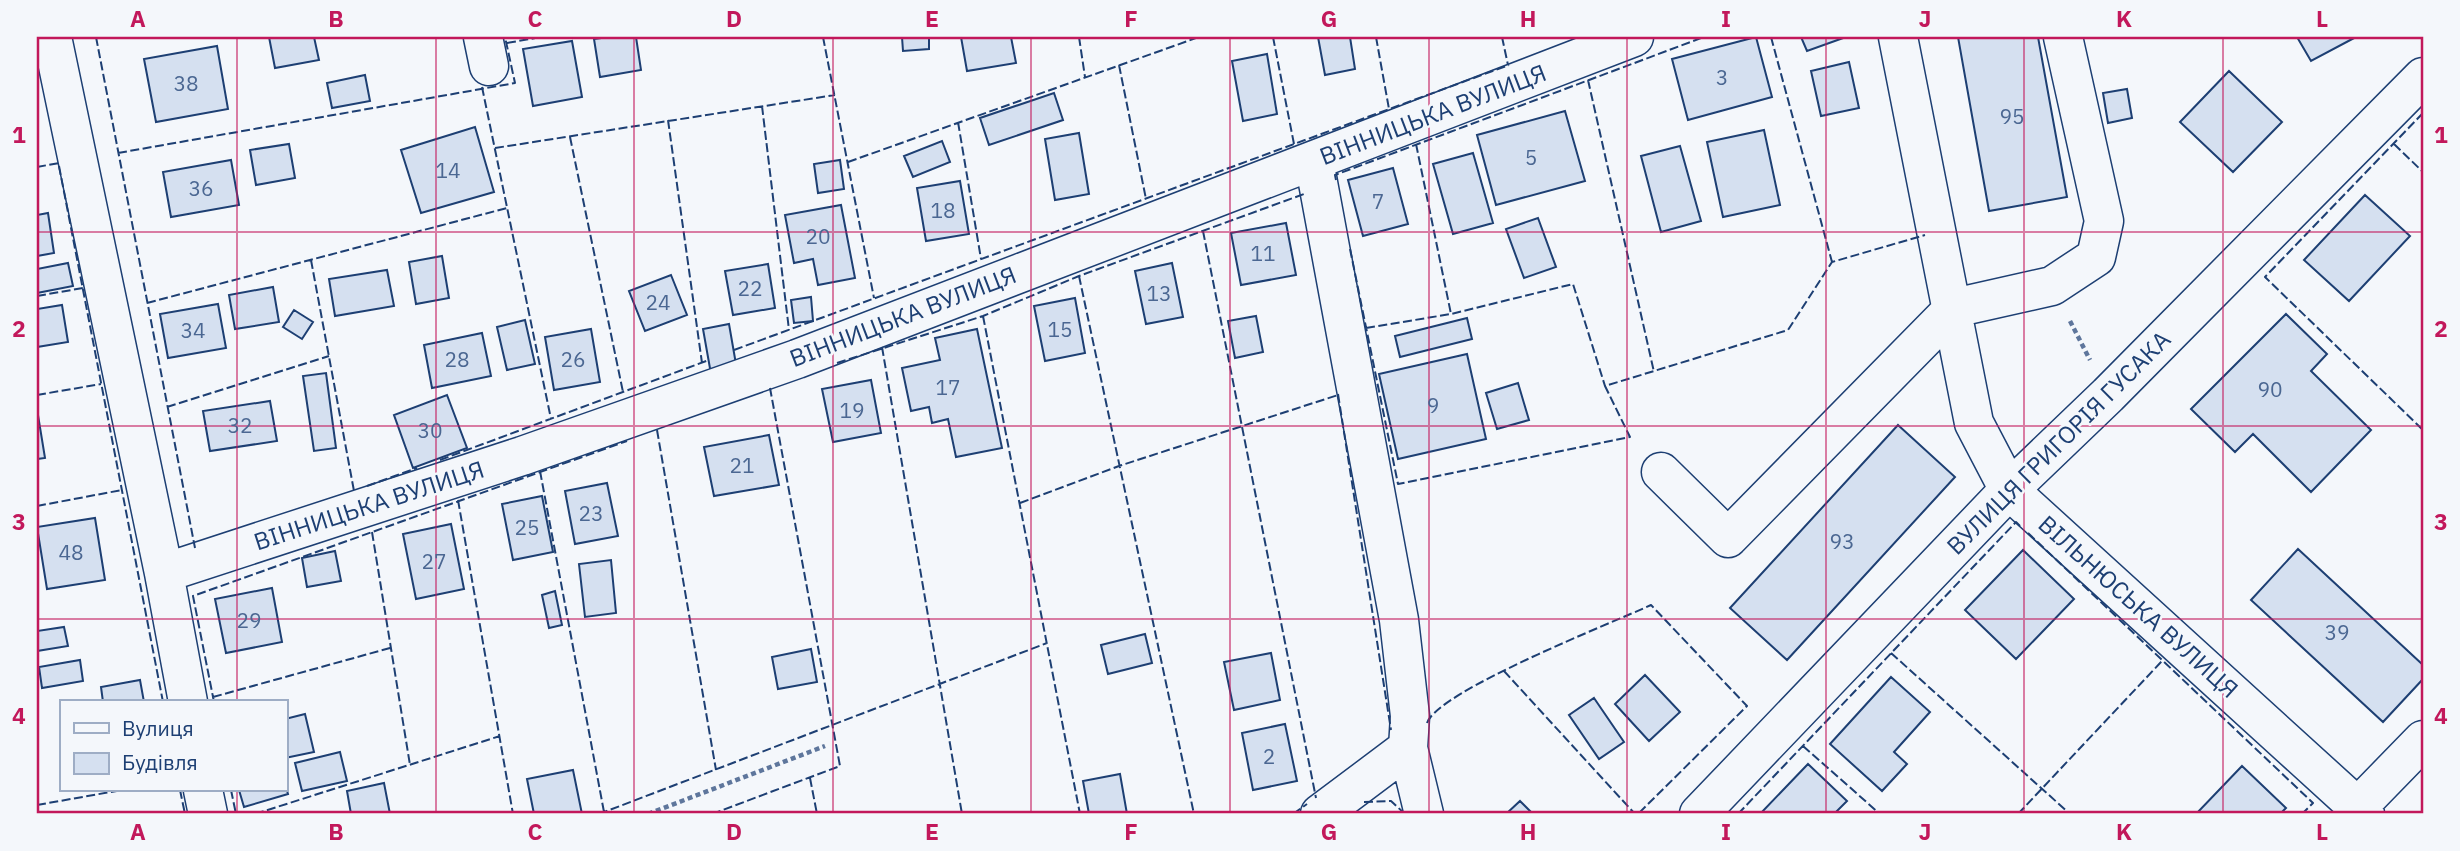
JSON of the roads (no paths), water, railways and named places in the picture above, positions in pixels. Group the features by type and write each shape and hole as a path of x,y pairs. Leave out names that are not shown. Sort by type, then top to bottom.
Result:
{"street":[{"path":"52,37 164,573 188,700"},
{"name":"ВІННИЦЬКА ВУЛИЦЯ","path":"164,573 659,409 1634,37"},
{"name":"ВІЛЬНЮСЬКА ВУЛИЦЯ","path":"1898,37 1975,423 2009,490 2358,812"},
{"path":"1661,472 1728,538 1954,309 2052,286 2096,257 2104,221 2063,37"},
{"name":"ВУЛИЦЯ ГРИГОРІЯ ГУСАКА","path":"1699,814 2009,490 2108,396 2423,77"},
{"path":"1314,161 1399,620 1409,716 1408,748 1424,814"},
{"path":"2358,812 2423,740"},
{"path":"1320,814 1408,748"},
{"path":"203,792 208,814"}]}
